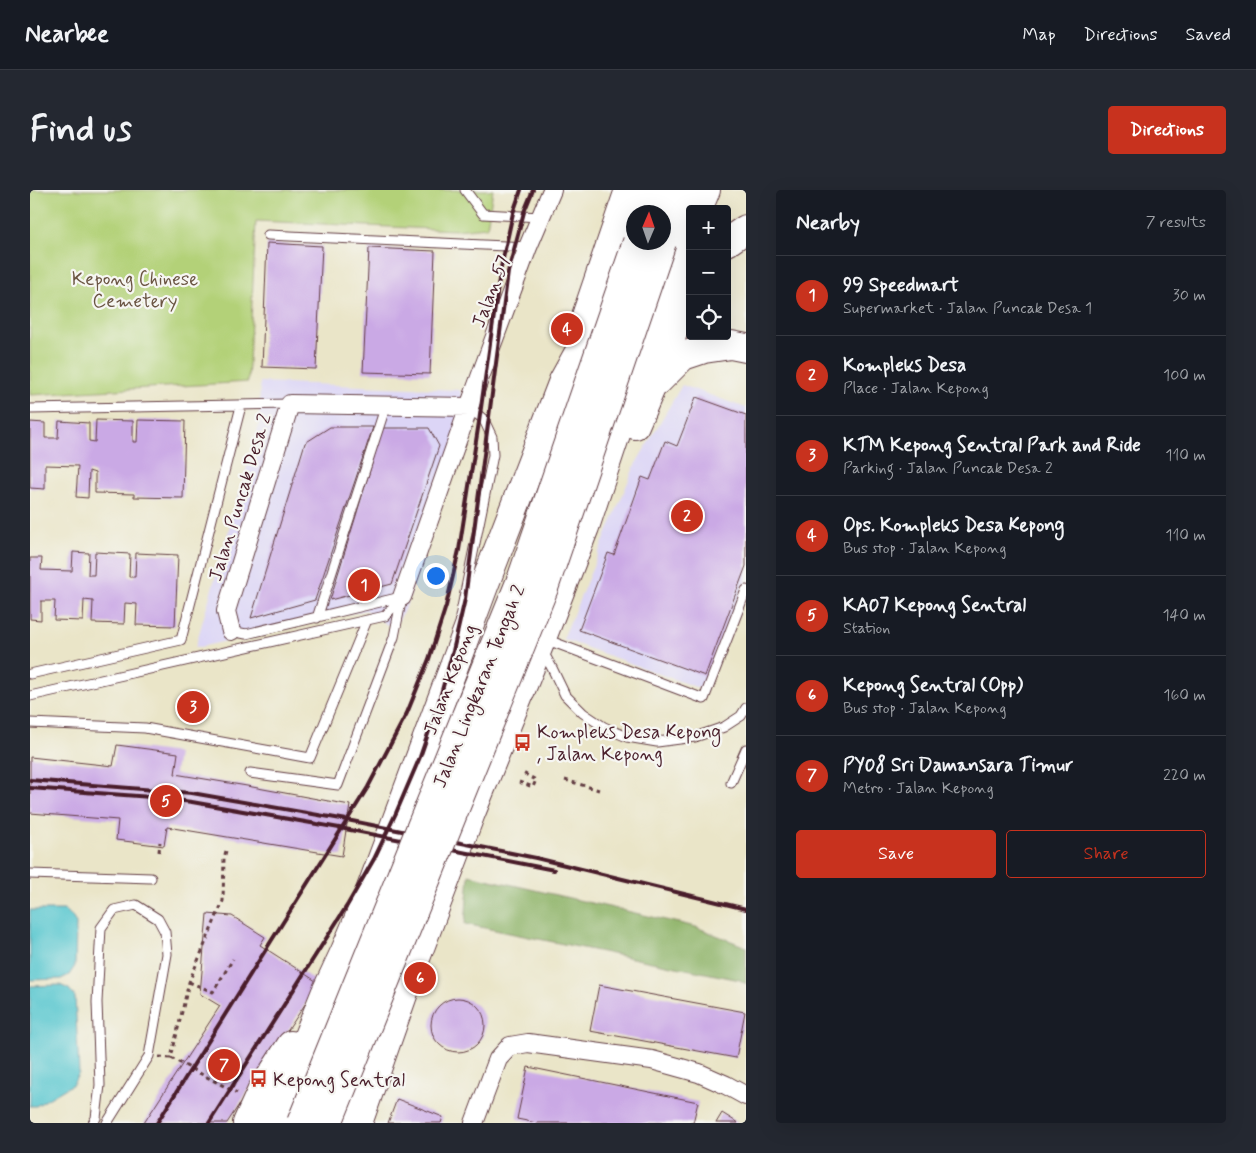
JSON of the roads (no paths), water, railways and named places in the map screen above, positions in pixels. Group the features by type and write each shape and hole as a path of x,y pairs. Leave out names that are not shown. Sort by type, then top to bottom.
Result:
{"main road":[{"path":"563,381 630,190"},
{"path":"650,205 655,190"},
{"path":"660,205 669,190"},
{"path":"671,217 680,190"},
{"path":"700,205 706,190"},
{"path":"731,239 746,229"},
{"path":"358,1123 423,940 471,813 541,642 585,527 621,455 640,391 661,299 686,239"},
{"name":"Jalan Kepong","path":"273,1123 325,994 367,899 563,381 635,250"},
{"name":"Jalan Lingkaran Tengah 2","path":"301,1123 521,580 636,250"},
{"name":"Jalan Lingkaran Tengah 2","path":"328,1123 544,588 659,250"},
{"path":"640,391 688,295"},
{"path":"640,391 683,356 704,349 732,345 746,348"},
{"path":"247,1123 262,1090 325,994"}],"street":[{"name":"Jalan 57","path":"402,597 469,407 528,247 552,190"},
{"name":"Jalan Puncak Desa 2","path":"231,631 226,611 290,404 469,407"},
{"path":"474,1123 498,1059 510,1046 528,1043 652,1060 699,1073 746,1096"}],"lane":[{"path":"465,190 483,214 541,217"},
{"path":"268,235 528,247"},
{"path":"30,409 290,404"},
{"path":"30,674 181,640 241,406"},
{"path":"317,618 386,406"},
{"path":"457,629 493,456 492,437 484,420 469,407"},
{"path":"541,642 704,699 746,590"},
{"path":"231,631 246,634 402,597"},
{"path":"30,696 385,616 402,597"},
{"path":"250,773 338,785 394,637 402,597"},
{"path":"30,723 145,728 310,758 367,620"},
{"path":"445,690 455,638"},
{"path":"541,642 565,694 571,701 583,713 604,727 627,737 657,742 696,737 724,727 740,716 746,708"},
{"path":"731,783 745,753"},
{"path":"30,874 151,878"},
{"path":"94,1123 100,1085 97,1002 101,928 114,910 136,906 158,918 165,932 167,954 148,1056 107,1123"}],"water":[{"path":"30,910 64,910 72,916 76,924 75,966 69,975 61,979 30,980"},
{"path":"60,985 69,989 75,997 79,1073 73,1084 36,1106 30,1106 30,986"}],"railway":[{"path":"157,1123 368,787 407,713 429,659 446,606 459,550 500,272 513,213 521,190"},
{"path":"209,1123 348,904 374,859 420,757 437,708 465,599 508,272 524,212 533,190"},
{"path":"30,780 192,793 347,820 536,858 746,909"},
{"path":"30,788 192,802 345,829 554,870"}],"place":[{"name":"Ops. Kompleks Desa Kepong","path":"567,329"},
{"name":"Kompleks Desa","path":"687,516"},
{"name":"99 Speedmart","path":"364,585"},
{"name":"KTM Kepong Sentral Park and Ride","path":"193,707"},
{"name":"Kompleks Desa Kepong , Jalan Kepong","path":"523,742"},
{"name":"KA07 Kepong Sentral","path":"166,801"},
{"name":"Kepong Sentral (Opp)","path":"420,978"},
{"name":"PY08 Sri Damansara Timur","path":"224,1065"},
{"name":"Kepong Sentral","path":"259,1079"}],"park label":[{"name":"Kepong Chinese Cemetery","path":"135,289"}]}
